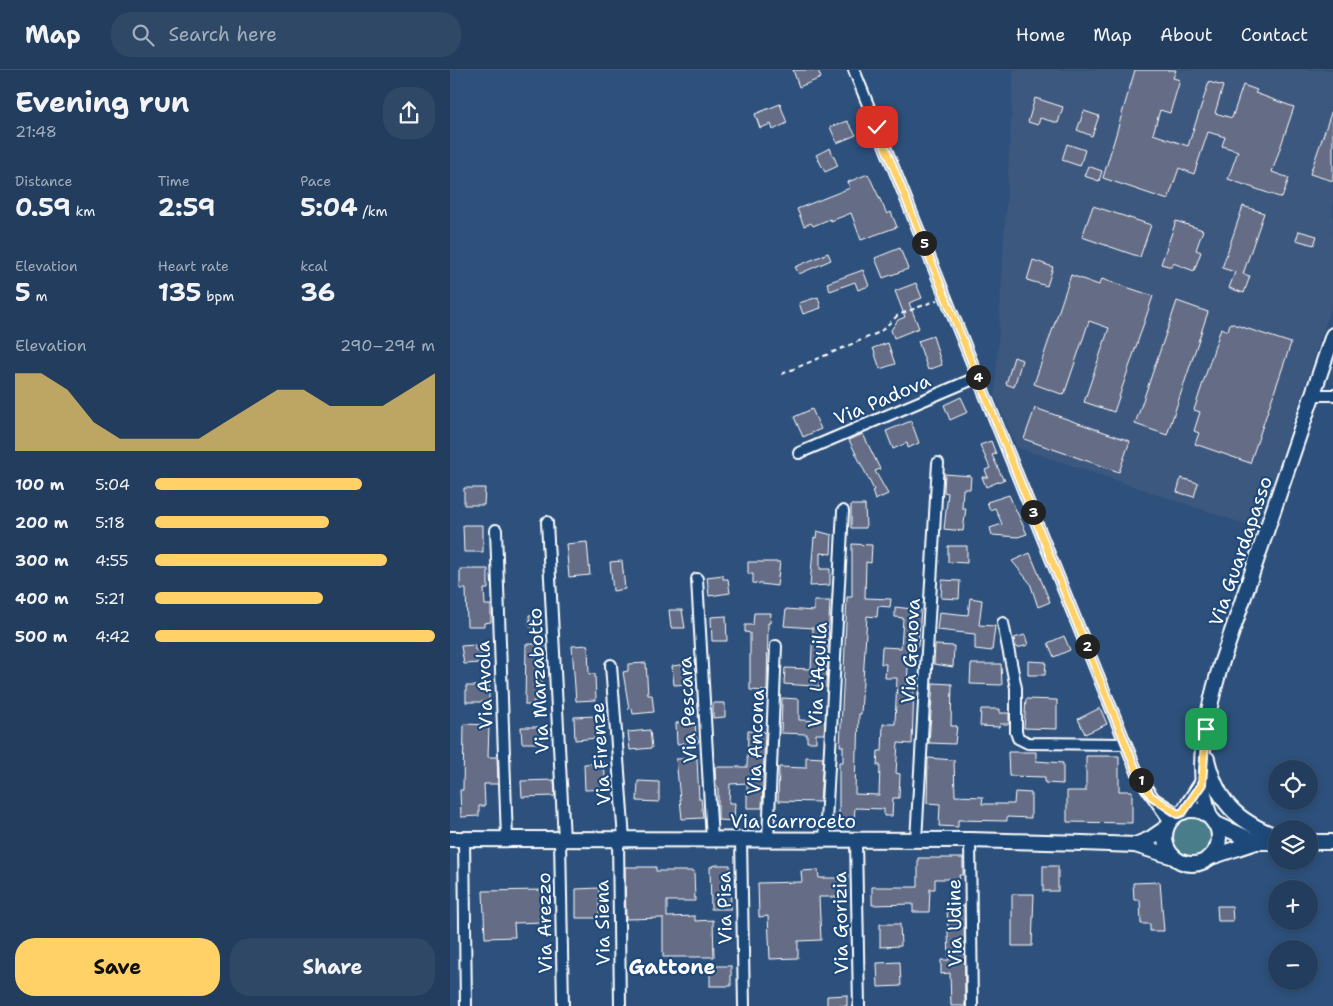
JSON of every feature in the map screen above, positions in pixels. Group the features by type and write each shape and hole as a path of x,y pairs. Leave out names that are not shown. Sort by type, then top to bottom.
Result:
{"street":[{"path":"854,70 1139,777 1151,796 1174,819"},
{"name":"Via Guardapasso","path":"1213,821 1204,802 1202,784 1204,746 1212,697 1220,664 1333,335"},
{"name":"Via Padova","path":"799,453 978,377"},
{"path":"1313,395 1333,395"},
{"name":"Via Genova","path":"916,840 938,463"},
{"name":"Via L'Aquila","path":"825,840 843,511"},
{"name":"Via Marzabotto","path":"546,522 562,839"},
{"name":"Via Avola","path":"496,530 507,839"},
{"name":"Via Pescara","path":"697,579 712,840"},
{"path":"1003,623 1016,688 1016,732 1018,738 1028,743 1126,744"},
{"name":"Via Ancona","path":"768,840 776,646"},
{"name":"Via Firenze","path":"611,665 621,839"},
{"path":"1204,746 1211,776 1230,808 1246,822 1268,832"},
{"path":"1202,784 1174,819 1165,840 1174,857 1187,864 1194,864 1256,842 1268,842"},
{"path":"1174,819 1198,811 1213,821 1256,842"},
{"name":"Via Carroceto","path":"1135,845 1150,839 1174,819"},
{"path":"1208,858 1218,842 1213,821"},
{"name":"Via Carroceto","path":"450,839 970,840 1135,845 1174,857"},
{"path":"464,839 466,1006"},
{"name":"Via Arezzo","path":"562,839 563,1006"},
{"name":"Via Siena","path":"620,1006 621,839"},
{"name":"Via Pisa","path":"741,840 744,1006"},
{"name":"Via Gorizia","path":"856,840 860,1006"},
{"name":"Via Udine","path":"970,840 972,1006"},
{"path":"1318,842 1333,842"}],"path":[{"path":"782,374 880,332 898,315 946,296"}],"shaded area":[{"path":"1014,70 1333,70 1333,301 1257,528 1017,447 995,396"}],"green space":[{"path":"1191,815 1203,819 1209,825 1213,837 1209,849 1203,855 1191,859 1179,855 1173,849 1169,837 1173,825 1179,819"}],"building":[{"path":"793,70 818,70 821,78 799,87"},
{"path":"1135,70 1176,70 1173,78 1180,80 1170,113 1160,110 1153,134 1188,146 1209,82 1223,86 1215,113 1232,118 1243,85 1257,90 1255,93 1294,107 1272,172 1289,178 1282,198 1228,179 1238,151 1222,146 1225,137 1208,132 1194,174 1179,168 1168,200 1103,178"},
{"path":"1035,98 1063,107 1058,123 1040,118 1038,125 1028,122"},
{"path":"780,104 787,123 773,130 771,124 760,128 755,114"},
{"path":"1333,110 1333,181 1310,174"},
{"path":"1084,111 1099,116 1092,136 1077,130"},
{"path":"847,121 856,135 837,143 830,127"},
{"path":"1067,144 1085,150 1080,166 1062,160"},
{"path":"830,148 838,166 825,172 816,155"},
{"path":"1088,166 1102,171 1099,181 1084,176"},
{"path":"868,174 887,214 891,212 897,227 861,240 851,213 813,226 811,223 804,226 797,209 850,188 848,182"},
{"path":"1093,206 1151,225 1140,257 1082,237"},
{"path":"1243,206 1264,213 1243,274 1250,276 1244,293 1229,288 1235,272 1222,268"},
{"path":"1176,221 1203,230 1196,250 1201,252 1194,271 1173,263 1172,267 1161,264"},
{"path":"1299,231 1317,236 1314,245 1296,240"},
{"path":"900,248 908,269 883,278 875,258"},
{"path":"828,253 831,260 799,274 795,267"},
{"path":"1033,260 1053,267 1047,286 1027,280"},
{"path":"863,270 869,286 858,290 855,282 830,291 827,283"},
{"path":"1071,275 1099,285 1102,279 1153,296 1114,412 1084,402 1109,328 1089,321 1064,395 1034,384"},
{"path":"916,283 922,298 909,303 919,328 894,338 891,330 898,320 905,317 895,291"},
{"path":"818,297 821,308 803,314 799,303"},
{"path":"1177,301 1208,312 1167,435 1135,424"},
{"path":"1230,323 1291,343 1250,463 1195,444 1199,433 1194,431 1200,412 1194,410 1221,328 1228,331"},
{"path":"933,336 942,365 928,370 918,341"},
{"path":"888,343 895,364 880,369 873,348"},
{"path":"1014,357 1022,360 1014,387 1006,384"},
{"path":"961,397 968,412 950,420 944,405"},
{"path":"1035,408 1130,441 1119,472 1024,439"},
{"path":"812,409 821,429 803,437 794,417"},
{"path":"911,421 919,443 908,448 907,443 893,449 886,431"},
{"path":"863,434 880,469 875,471 888,494 875,500 872,491 874,490 849,440"},
{"path":"991,441 996,454 992,455 1003,479 1005,479 986,487 982,477 988,477 985,470 990,468 980,445"},
{"path":"945,474 971,476 970,489 963,489 962,508 966,508 963,531 944,529 948,493 944,492"},
{"path":"1181,478 1198,483 1194,497 1177,492"},
{"path":"464,488 485,488 484,505 464,505"},
{"path":"1009,495 1027,534 1018,537 992,535 990,528 1002,524 995,508 990,510 987,502"},
{"path":"851,505 865,505 866,528 851,528"},
{"path":"463,525 483,525 483,552 464,552"},
{"path":"817,531 832,535 831,554 820,553 820,569 830,569 830,585 810,586 814,537 816,538"},
{"path":"587,542 590,575 569,577 566,544"},
{"path":"852,544 872,545 871,563 866,562 865,598 891,599 890,607 878,606 877,617 867,616 861,714 859,714 858,750 856,750 855,794 879,795 880,765 877,765 878,751 882,751 883,724 895,724 897,678 885,678 886,664 881,664 882,647 901,648 903,618 895,617 895,607 921,610 918,646 912,646 909,649 907,686 914,686 912,744 898,743 896,773 900,774 899,798 893,798 892,816 884,816 884,809 855,808 854,820 839,819 839,762 843,762 843,746 840,746 847,597 852,597"},
{"path":"948,546 967,546 967,563 948,562"},
{"path":"1030,553 1050,602 1038,607 1030,583 1012,561"},
{"path":"622,561 625,589 613,591 610,562"},
{"path":"748,562 780,562 777,586 753,583 753,574 748,574"},
{"path":"460,569 488,569 488,589 484,589 485,605 491,605 491,622 484,623 484,626 467,626 466,589 460,589"},
{"path":"723,575 723,579 728,579 730,593 709,596 707,577"},
{"path":"942,580 960,581 959,599 941,598"},
{"path":"970,598 982,600 979,625 995,626 992,651 975,649 975,634 937,630 939,612 968,615"},
{"path":"814,601 830,601 826,687 784,684 785,668 811,669 813,628 784,626 786,609 814,611"},
{"path":"669,610 682,610 685,628 671,628"},
{"path":"754,613 771,613 770,623 768,623 767,691 750,690 750,633 745,632 745,625 753,625"},
{"path":"540,614 540,626 530,627 529,615"},
{"path":"726,616 727,641 712,641 711,617"},
{"path":"1025,635 1028,645 1017,648 1014,638"},
{"path":"1064,636 1070,650 1054,657 1048,643"},
{"path":"526,644 544,644 545,675 542,675 542,701 533,701 533,705 525,705"},
{"path":"475,645 475,650 481,650 482,663 464,664 461,646"},
{"path":"588,645 589,674 595,674 596,700 576,701 572,646"},
{"path":"935,645 954,646 953,667 934,664"},
{"path":"1028,661 1046,662 1045,675 1028,675"},
{"path":"646,663 648,695 652,695 654,712 633,714 632,708 629,709 623,672 628,671 628,664"},
{"path":"689,664 690,684 674,685 672,666"},
{"path":"971,664 1001,664 1002,685 970,684"},
{"path":"933,683 952,684 951,726 957,726 955,744 929,743"},
{"path":"466,686 489,686 489,702 466,702"},
{"path":"782,698 799,699 799,720 825,721 824,734 816,734 816,742 807,742 807,734 781,733"},
{"path":"1026,699 1057,700 1057,729 1024,728"},
{"path":"713,703 725,703 725,717 713,718"},
{"path":"1100,708 1107,724 1085,734 1078,719"},
{"path":"981,709 1000,709 1000,713 1009,713 1009,724 1000,724 999,727 980,726"},
{"path":"596,716 598,738 575,740 574,717"},
{"path":"695,722 696,737 699,741 690,750 684,743 677,744 676,723"},
{"path":"464,724 489,725 488,757 497,757 498,784 484,784 485,806 479,806 479,816 461,817 460,790 463,790"},
{"path":"521,727 542,727 542,743 522,743"},
{"path":"650,730 652,748 630,750 628,732"},
{"path":"748,731 765,732 762,808 747,808 747,783 730,784 729,803 735,803 734,821 718,820 718,787 716,787 715,767 747,767"},
{"path":"1008,752 1036,752 1036,761 1063,763 1063,784 1045,783 1045,777 1009,776"},
{"path":"1086,756 1119,756 1119,791 1132,791 1132,823 1067,822 1067,791 1086,791"},
{"path":"806,757 823,758 820,802 778,801 779,767 806,768"},
{"path":"697,758 699,799 701,799 703,818 682,819 676,759"},
{"path":"928,758 954,760 955,796 983,797 982,804 1014,804 1015,792 1031,793 1031,818 1007,817 1007,821 958,820 958,827 939,826 940,804 927,803"},
{"path":"604,763 606,789 585,790 584,764"},
{"path":"554,780 555,796 522,797 521,781"},
{"path":"638,781 659,782 659,802 637,801"},
{"path":"918,858 963,858 963,875 959,875 960,879 935,879 935,889 930,889 929,912 913,912 913,904 872,905 872,887 918,887"},
{"path":"730,865 731,909 711,909 710,867"},
{"path":"1043,866 1058,866 1058,891 1043,891"},
{"path":"625,867 656,867 656,871 694,871 695,901 667,901 667,917 695,916 695,921 713,920 714,957 663,957 663,918 626,919"},
{"path":"818,870 819,878 847,878 847,897 819,897 821,940 798,941 798,958 770,959 768,916 759,917 758,883 802,882 801,871"},
{"path":"1160,882 1164,931 1150,931 1150,924 1141,924 1140,900 1134,900 1133,883"},
{"path":"599,888 599,918 576,918 576,889"},
{"path":"543,890 544,922 514,923 515,937 485,938 483,891"},
{"path":"1012,894 1034,894 1032,946 1012,946"},
{"path":"964,906 965,1006 951,1006 950,973 941,974 941,960 949,960 947,907"},
{"path":"1217,906 1232,906 1233,921 1218,921"},
{"path":"880,924 900,924 901,946 880,947"},
{"path":"900,962 901,986 878,987 877,963"},
{"path":"710,966 731,966 731,986 710,986"},
{"path":"847,995 847,1006 827,1006 827,996"}],"district":[{"name":"Gattone","path":"672,967"}],"route":[{"path":"877,127 1139,777 1151,796 1178,814 1183,812 1202,784 1206,729"}]}
